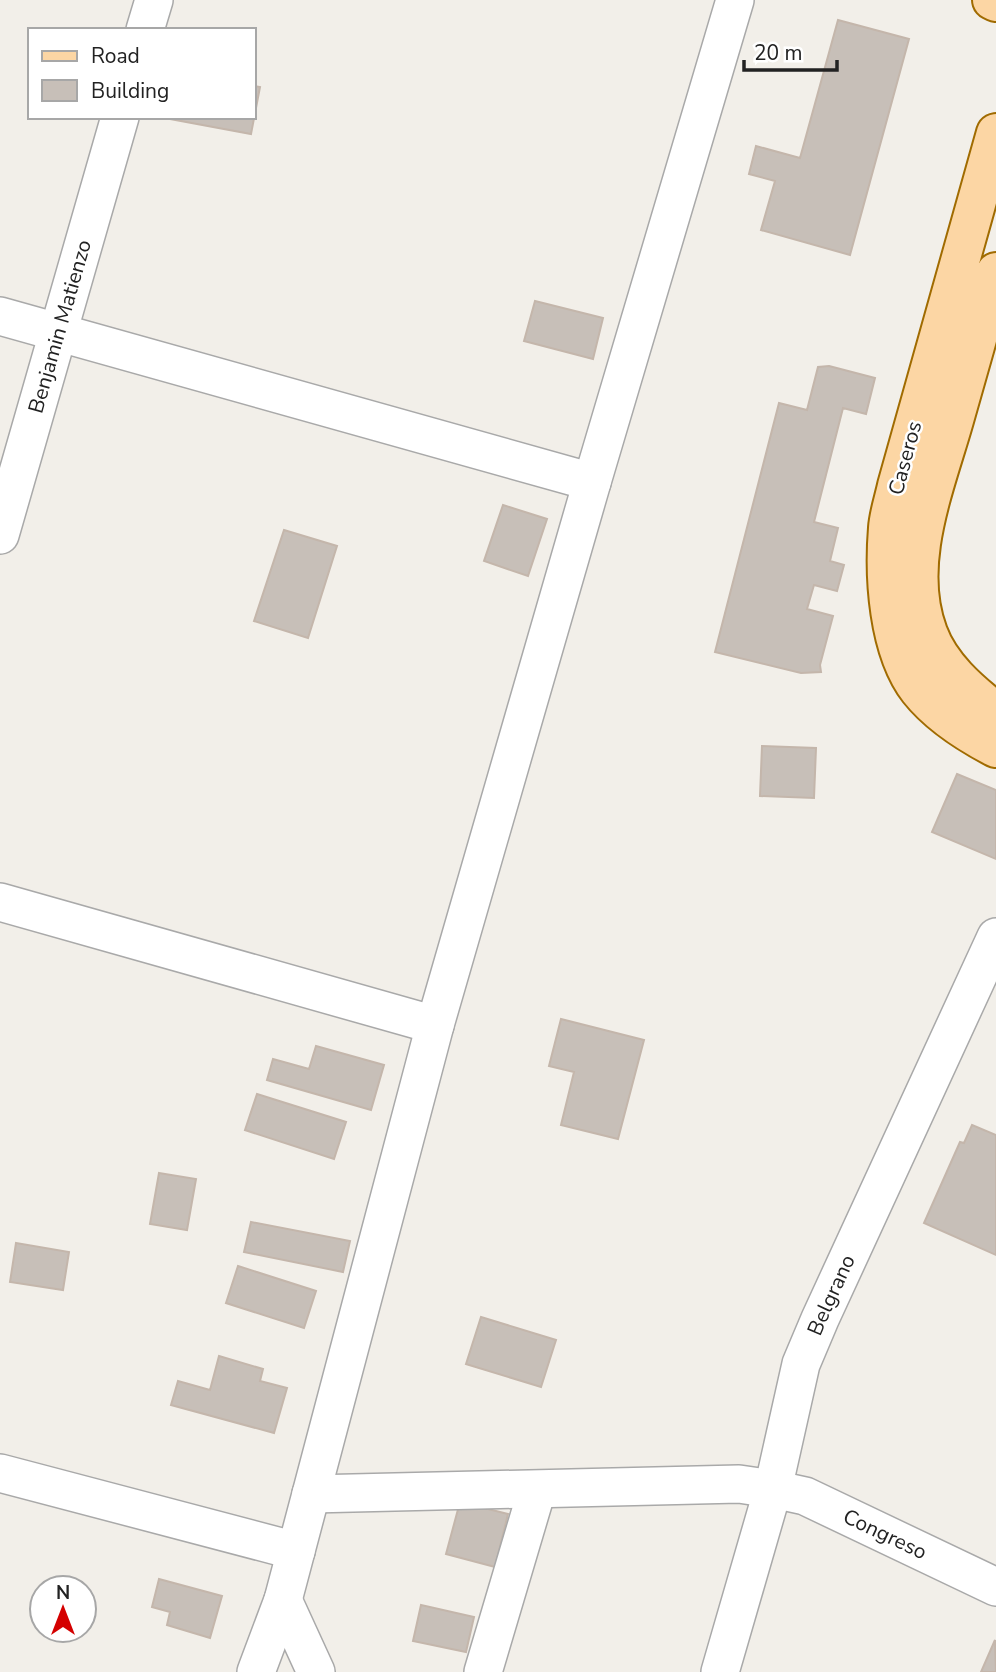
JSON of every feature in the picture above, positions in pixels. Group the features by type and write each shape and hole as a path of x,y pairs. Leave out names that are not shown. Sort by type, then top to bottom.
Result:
{"main road":[{"name":"Caseros","path":"996,133 897,486 888,527 887,559 891,616 904,665 919,690 942,713 996,748"},
{"name":"Caseros","path":"996,272 928,512 918,576 921,610 928,635 965,688 996,712"}],"street":[{"path":"146,28 154,0"},
{"path":"256,1672 283,1600 435,1025 592,482 736,0"},
{"name":"Benjamin Matienzo","path":"0,535 119,119"},
{"path":"0,316 592,482"},
{"path":"0,902 435,1025"},
{"name":"Belgrano","path":"720,1672 773,1489 806,1353 996,937"},
{"path":"0,1474 296,1551"},
{"name":"Congreso","path":"311,1494 739,1485 773,1489 806,1496 996,1587"},
{"path":"482,1672 537,1490"},
{"path":"283,1600 316,1672"}],"building":[{"path":"838,20 909,39 850,255 761,230 775,181 749,174 756,146 800,158"},
{"path":"256,86 260,87 256,108"},
{"path":"170,119 254,119 251,134"},
{"path":"535,301 603,318 593,359 524,341"},
{"path":"829,366 875,378 866,414 843,408 814,522 838,528 830,561 844,565 837,591 814,585 807,609 833,616 820,665 821,672 801,673 715,652 779,403 807,410 818,367"},
{"path":"503,505 547,519 528,576 484,561"},
{"path":"284,530 337,546 308,638 254,621"},
{"path":"762,746 816,748 814,798 760,796"},
{"path":"957,774 996,790 996,859 932,832"},
{"path":"561,1019 644,1040 618,1139 561,1125 574,1072 549,1066"},
{"path":"316,1046 384,1065 371,1110 267,1080 273,1059 309,1069"},
{"path":"257,1094 346,1122 334,1159 245,1130"},
{"path":"972,1125 996,1135 996,1255 924,1223 960,1142 964,1143"},
{"path":"159,1173 196,1179 187,1230 150,1224"},
{"path":"251,1222 350,1241 343,1272 244,1252"},
{"path":"16,1243 69,1252 63,1290 10,1282"},
{"path":"238,1266 316,1291 304,1328 226,1303"},
{"path":"481,1317 556,1340 541,1387 466,1364"},
{"path":"219,1356 263,1369 260,1381 287,1388 274,1433 171,1405 178,1381 210,1390"},
{"path":"460,1502 508,1514 495,1567 446,1554"},
{"path":"159,1579 222,1596 210,1638 167,1625 170,1612 152,1607"},
{"path":"421,1605 474,1617 466,1652 413,1641"},
{"path":"995,1640 996,1672 981,1672"}]}
